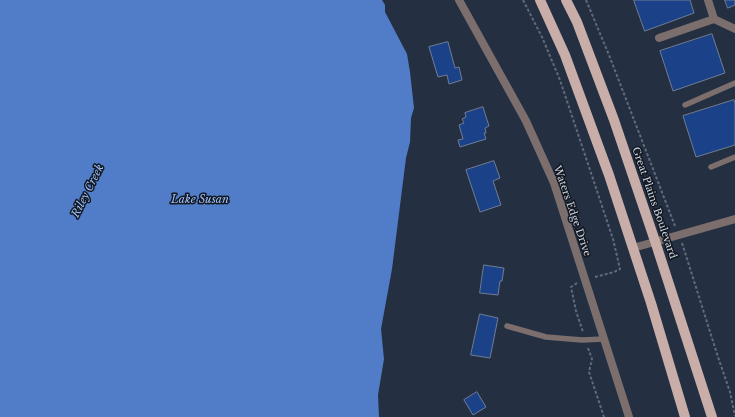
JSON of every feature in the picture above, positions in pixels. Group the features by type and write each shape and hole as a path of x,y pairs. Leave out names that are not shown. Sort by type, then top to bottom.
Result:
{"main road":[{"path":"540,0 565,54 609,175 651,303 685,417"},
{"name":"Great Plains Boulevard","path":"566,0 577,22 614,120 712,417"}],"street":[{"name":"Waters Edge Drive","path":"459,0 526,121 554,183 629,417"},
{"path":"708,0 714,19"},
{"path":"659,38 714,19 735,29"},
{"path":"633,248 735,219"}],"lane":[{"path":"685,105 735,83"},
{"path":"711,167 735,157"},
{"path":"507,326 546,337 586,340 604,339"}],"path":[{"path":"523,0 542,37 560,80 613,239 620,268 614,272 576,283 571,287 576,312 592,359 589,372 604,417"},
{"path":"586,0 679,235 730,392 735,416"}],"water":[{"name":"Lake Susan","path":"0,0 382,0 385,5 385,12 407,54 414,108 411,118 410,142 406,158 392,269 381,329 384,359 378,395 379,417 0,417"}],"building":[{"path":"634,0 690,0 694,13 645,31"},
{"path":"725,0 735,0 735,5 728,8"},
{"path":"712,34 725,73 673,91 660,51"},
{"path":"448,42 455,68 459,67 462,80 449,84 447,75 438,77 429,47"},
{"path":"734,100 735,145 696,157 683,116"},
{"path":"483,107 489,126 485,128 486,133 484,133 486,139 460,147 458,140 463,139 459,125 464,123 462,119 466,117 465,113"},
{"path":"494,161 500,178 493,181 501,205 480,212 466,170"},
{"path":"484,265 504,268 498,295 480,293"},
{"path":"480,314 498,318 490,358 471,355"},
{"path":"477,392 486,407 473,415 464,400"}],"water label":[{"name":"Riley Creek","path":"88,191"}]}
